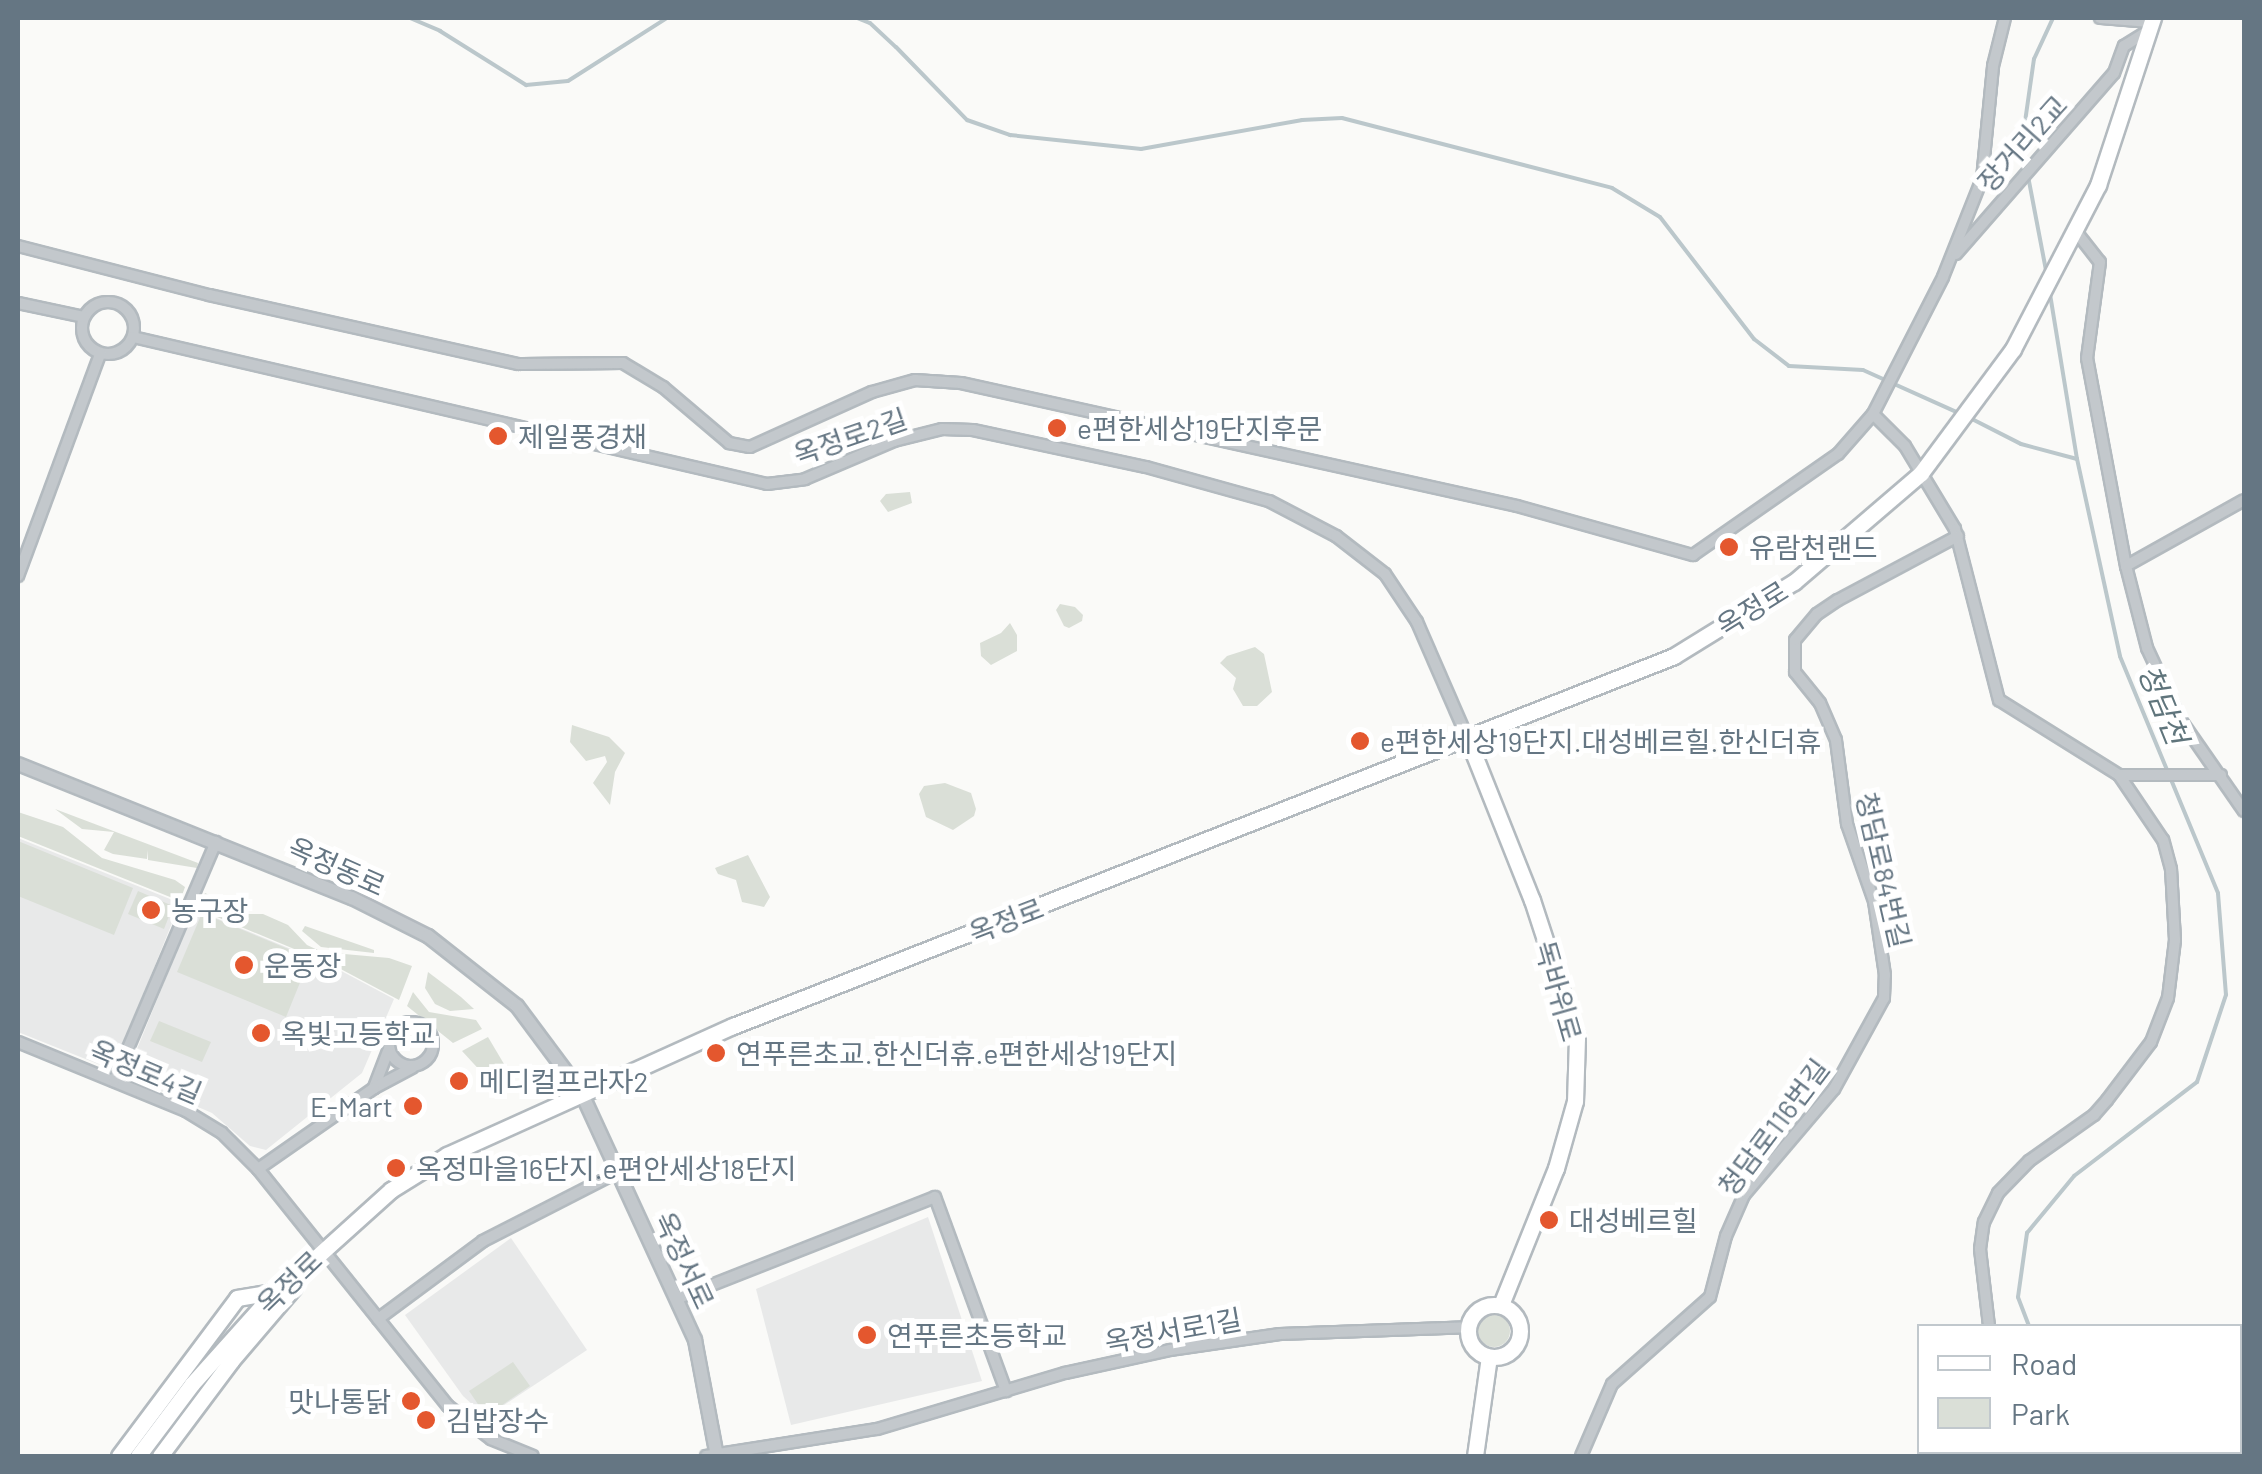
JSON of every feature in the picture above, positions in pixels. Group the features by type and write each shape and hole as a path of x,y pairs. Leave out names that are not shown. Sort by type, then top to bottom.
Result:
{"main road":[{"path":"2074,239 2105,167 2151,23"},
{"name":"옥정로","path":"138,1456 192,1384 279,1291 390,1190 433,1164 582,1092 752,1019 1674,656 1794,582 1925,466 2036,312 2074,239"},
{"name":"독바위로","path":"1466,737 1532,900 1578,1038 1570,1117 1556,1168 1501,1305"},
{"path":"160,1456 308,1266"},
{"path":"119,1456 237,1298 279,1291"},
{"path":"1501,1305 1515,1315 1520,1332 1507,1354 1489,1357 1475,1350 1467,1327 1483,1306 1501,1305"},
{"path":"1475,1456 1489,1357"}],"street":[{"path":"18,246 208,295 518,364 623,363 664,387 729,443 750,447 872,392 915,380 960,383 1517,506 1694,555 1838,454 1875,409 1949,262 1982,179 1993,66 2004,18"},
{"path":"2100,18 2151,23"},
{"name":"장거리2교","path":"1949,262 2114,73 2124,46 2151,23"},
{"path":"2074,239 2100,262 2087,358 2126,566 2147,648 2166,694 2198,748 2244,811"},
{"path":"18,303 84,317"},
{"path":"96,305 121,306 132,319 133,337 116,353 100,354 86,343 84,317 96,305"},
{"name":"옥정로2길","path":"133,337 767,484 804,480 894,440 942,430 973,430 1146,467 1269,501 1336,536 1385,574 1417,622 1466,737"},
{"path":"18,576 100,354"},
{"path":"1875,409 1925,466 1958,536 1992,688 1999,700 2125,775 2162,840 2171,869 2175,940 2168,998 2151,1042 2108,1100 2085,1122 2029,1160 1998,1193 1984,1222 1980,1250 1990,1324"},
{"path":"2126,566 2244,500"},
{"name":"청담로84번길","path":"1876,1017 1884,998 1885,975 1874,901 1847,824 1833,730 1820,703 1800,682 1792,650 1800,630 1838,600 1958,536"},
{"name":"옥정동로","path":"18,764 352,898 458,956 496,986 538,1029 582,1092"},
{"path":"2125,775 2221,775"},
{"path":"114,1081 216,842"},
{"name":"청담로116번길","path":"1581,1456 1619,1376 1680,1328 1710,1297 1726,1236 1744,1195 1834,1089 1876,1017"},
{"path":"258,1169 374,1088 419,1065 432,1050 425,1028 405,1023 390,1040 385,1069 374,1088"},
{"path":"390,1040 390,1052 400,1063 419,1065"},
{"name":"옥정로4길","path":"18,1042 201,1118 258,1169 321,1251 462,1418 491,1439 533,1456"},
{"name":"옥정서로","path":"582,1092 676,1299 702,1367 717,1456"},
{"path":"378,1319 483,1241 616,1172"},
{"path":"676,1299 935,1197 1006,1391"},
{"name":"옥정서로1길","path":"706,1456 877,1429 1006,1391 1170,1350 1280,1334 1467,1327"}],"shaded area":[{"path":"18,838 180,903 113,1070 18,1032"},
{"name":"옥빛고등학교","path":"194,909 332,966 394,999 362,1073 266,1150 250,1146 212,1113 126,1076"},
{"name":"연푸른초등학교","path":"928,1217 982,1381 791,1425 756,1289"},
{"path":"511,1238 587,1350 486,1417 463,1396 405,1315"}],"green space":[{"path":"910,492 912,503 888,512 880,501 886,494"},
{"path":"1060,604 1075,607 1083,615 1082,621 1069,628 1064,626 1056,610"},
{"path":"1010,623 1017,635 1017,651 991,665 981,656 980,643 1001,633"},
{"path":"1255,647 1264,654 1272,692 1257,706 1243,706 1233,689 1236,678 1220,663 1227,656"},
{"path":"572,725 609,737 625,753 615,772 610,805 593,783 607,762 605,756 586,761 570,742"},
{"path":"945,783 971,793 976,809 974,816 953,830 926,817 919,794 924,786"},
{"path":"55,809 198,863 197,868 148,860 148,850 147,859 113,854 104,850 114,832 82,829"},
{"path":"18,812 63,827 102,858 175,880 185,887 180,901 18,836"},
{"path":"18,841 133,888 114,935 18,896"},
{"path":"748,855 770,897 764,907 742,902 736,880 718,874 715,868"},
{"name":"농구장","path":"138,891 173,906 164,929 128,914"},
{"path":"205,893 218,899 226,914 263,914 288,925 307,945 322,952 389,958 412,966 399,1000 335,966 198,909"},
{"name":"운동장","path":"202,913 310,958 286,1017 177,972"},
{"path":"305,926 374,953 321,947 302,931"},
{"path":"428,972 474,1009 450,1011 435,1004 425,988"},
{"path":"413,992 429,1012 476,1020 482,1029 453,1043 407,1006"},
{"path":"159,1021 211,1042 202,1062 150,1041"},
{"path":"488,1037 504,1064 496,1088 462,1051"},
{"path":"1494,1315 1505,1320 1510,1331 1505,1342 1494,1347 1483,1342 1478,1331 1483,1320"},
{"path":"513,1362 530,1386 486,1416 469,1391"}],"waterway":[{"path":"410,18 440,31 526,85 568,81 667,18"},
{"path":"857,18 870,23 896,47 967,120 1010,135 1141,149 1302,120 1342,118 1612,188 1660,217 1754,339 1789,366 1863,370 1961,414"},
{"name":"청담천","path":"2025,167 2021,150 2034,59 2053,18"},
{"name":"청담천","path":"2028,176 2046,270"},
{"name":"청담천","path":"2028,1324 2018,1297 2027,1233 2074,1176 2197,1082 2226,995 2218,893 2120,656 2077,459 2050,294"},
{"path":"1970,418 2021,444 2077,459"}],"place":[{"name":"e편한세상19단지후문","path":"1057,428"},
{"name":"제일풍경채","path":"498,436"},
{"name":"유람천랜드","path":"1729,547"},
{"name":"e편한세상19단지.대성베르힐.한신더휴","path":"1360,741"},
{"name":"농구장","path":"151,910"},
{"name":"운동장","path":"244,965"},
{"name":"옥빛고등학교","path":"261,1033"},
{"name":"연푸른초교.한신더휴.e편한세상19단지","path":"716,1053"},
{"name":"메디컬프라자2","path":"459,1081"},
{"name":"E-Mart","path":"413,1106"},
{"name":"옥정마을16단지.e편안세상18단지","path":"396,1168"},
{"name":"대성베르힐","path":"1549,1220"},
{"name":"연푸른초등학교","path":"867,1335"},
{"name":"맛나통닭","path":"411,1401"},
{"name":"김밥장수","path":"426,1420"}]}
